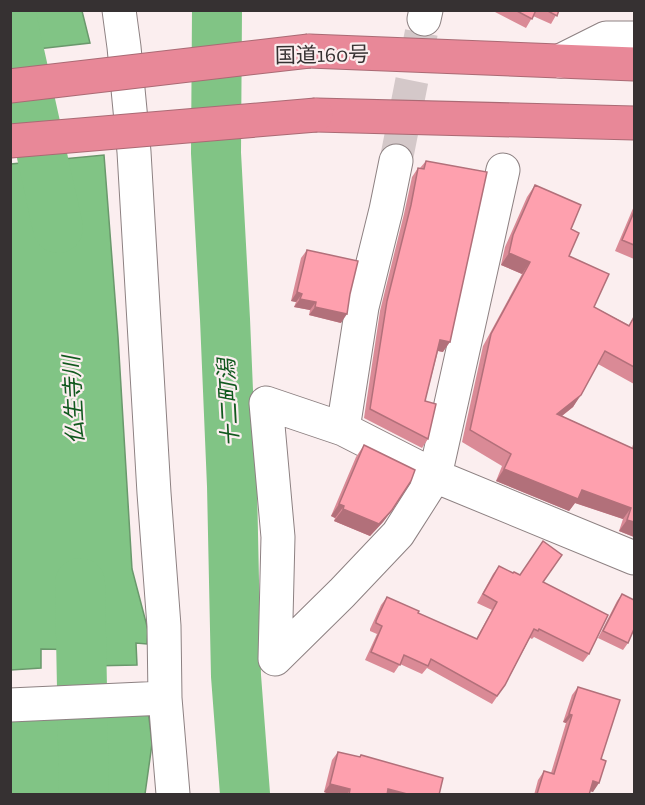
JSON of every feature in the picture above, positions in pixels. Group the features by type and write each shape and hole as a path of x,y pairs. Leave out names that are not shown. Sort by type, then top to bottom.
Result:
{"highway":[{"name":"国道160号","path":"10,86 309,51 634,64"},
{"path":"10,141 316,115 634,123"}],"street":[{"path":"119,10 134,152 164,626 165,698 173,795"},
{"path":"560,61 606,38 634,38"},
{"path":"343,429 362,307 396,161"},
{"path":"503,170 435,476 398,534 275,659 278,537 266,403 343,429 435,476 634,558"},
{"path":"10,705 165,698"}],"water":[{"path":"10,11 82,11 90,43 11,52"},
{"path":"104,155 132,569 148,630 147,644 136,643 137,665 89,666 88,650 41,649 41,668 11,670 11,164"},
{"path":"148,709 152,744 145,794 11,794 10,714"}],"building":[{"path":"515,10 536,10 532,19"},
{"path":"546,10 559,10 557,16"},
{"path":"426,161 487,172 450,342 440,340 425,401 436,404 428,439 370,409 387,301 418,168 424,169"},
{"path":"535,185 581,205 571,229 579,233 569,256 609,274 594,307 629,326 634,317 634,367 605,351 581,395 557,414 634,449 634,522 627,520 631,508 582,490 578,499 504,469 511,454 470,430 491,334 530,262 509,253 513,235"},
{"path":"634,212 634,245 622,240"},
{"path":"307,250 358,261 347,314 315,307 316,302 300,299 302,294 297,292"},
{"path":"364,445 415,470 411,481 392,510 379,524 343,509 344,506 339,504"},
{"path":"543,541 562,555 543,582 608,615 589,654 539,629 538,631 534,629 497,696 431,659 428,666 404,655 400,665 371,652 382,626 376,621 387,597 477,639 497,602 483,594 499,566 520,575"},
{"path":"622,594 634,600 634,629 628,643 603,631"},
{"path":"578,687 620,700 601,759 606,761 599,783 593,781 589,795 537,794 544,771 554,774"},
{"path":"338,752 360,757 361,755 443,778 439,795 411,795 388,789 387,795 349,795 350,789 330,784"}],"waterway":[{"name":"十二町潟","path":"217,10 216,153 232,486 236,676 245,794"},
{"name":"仏生寺川","path":"10,11 58,228"},
{"name":"仏生寺川","path":"80,583 84,794"}],"tunnel":[{"path":"396,161 424,19"}]}
